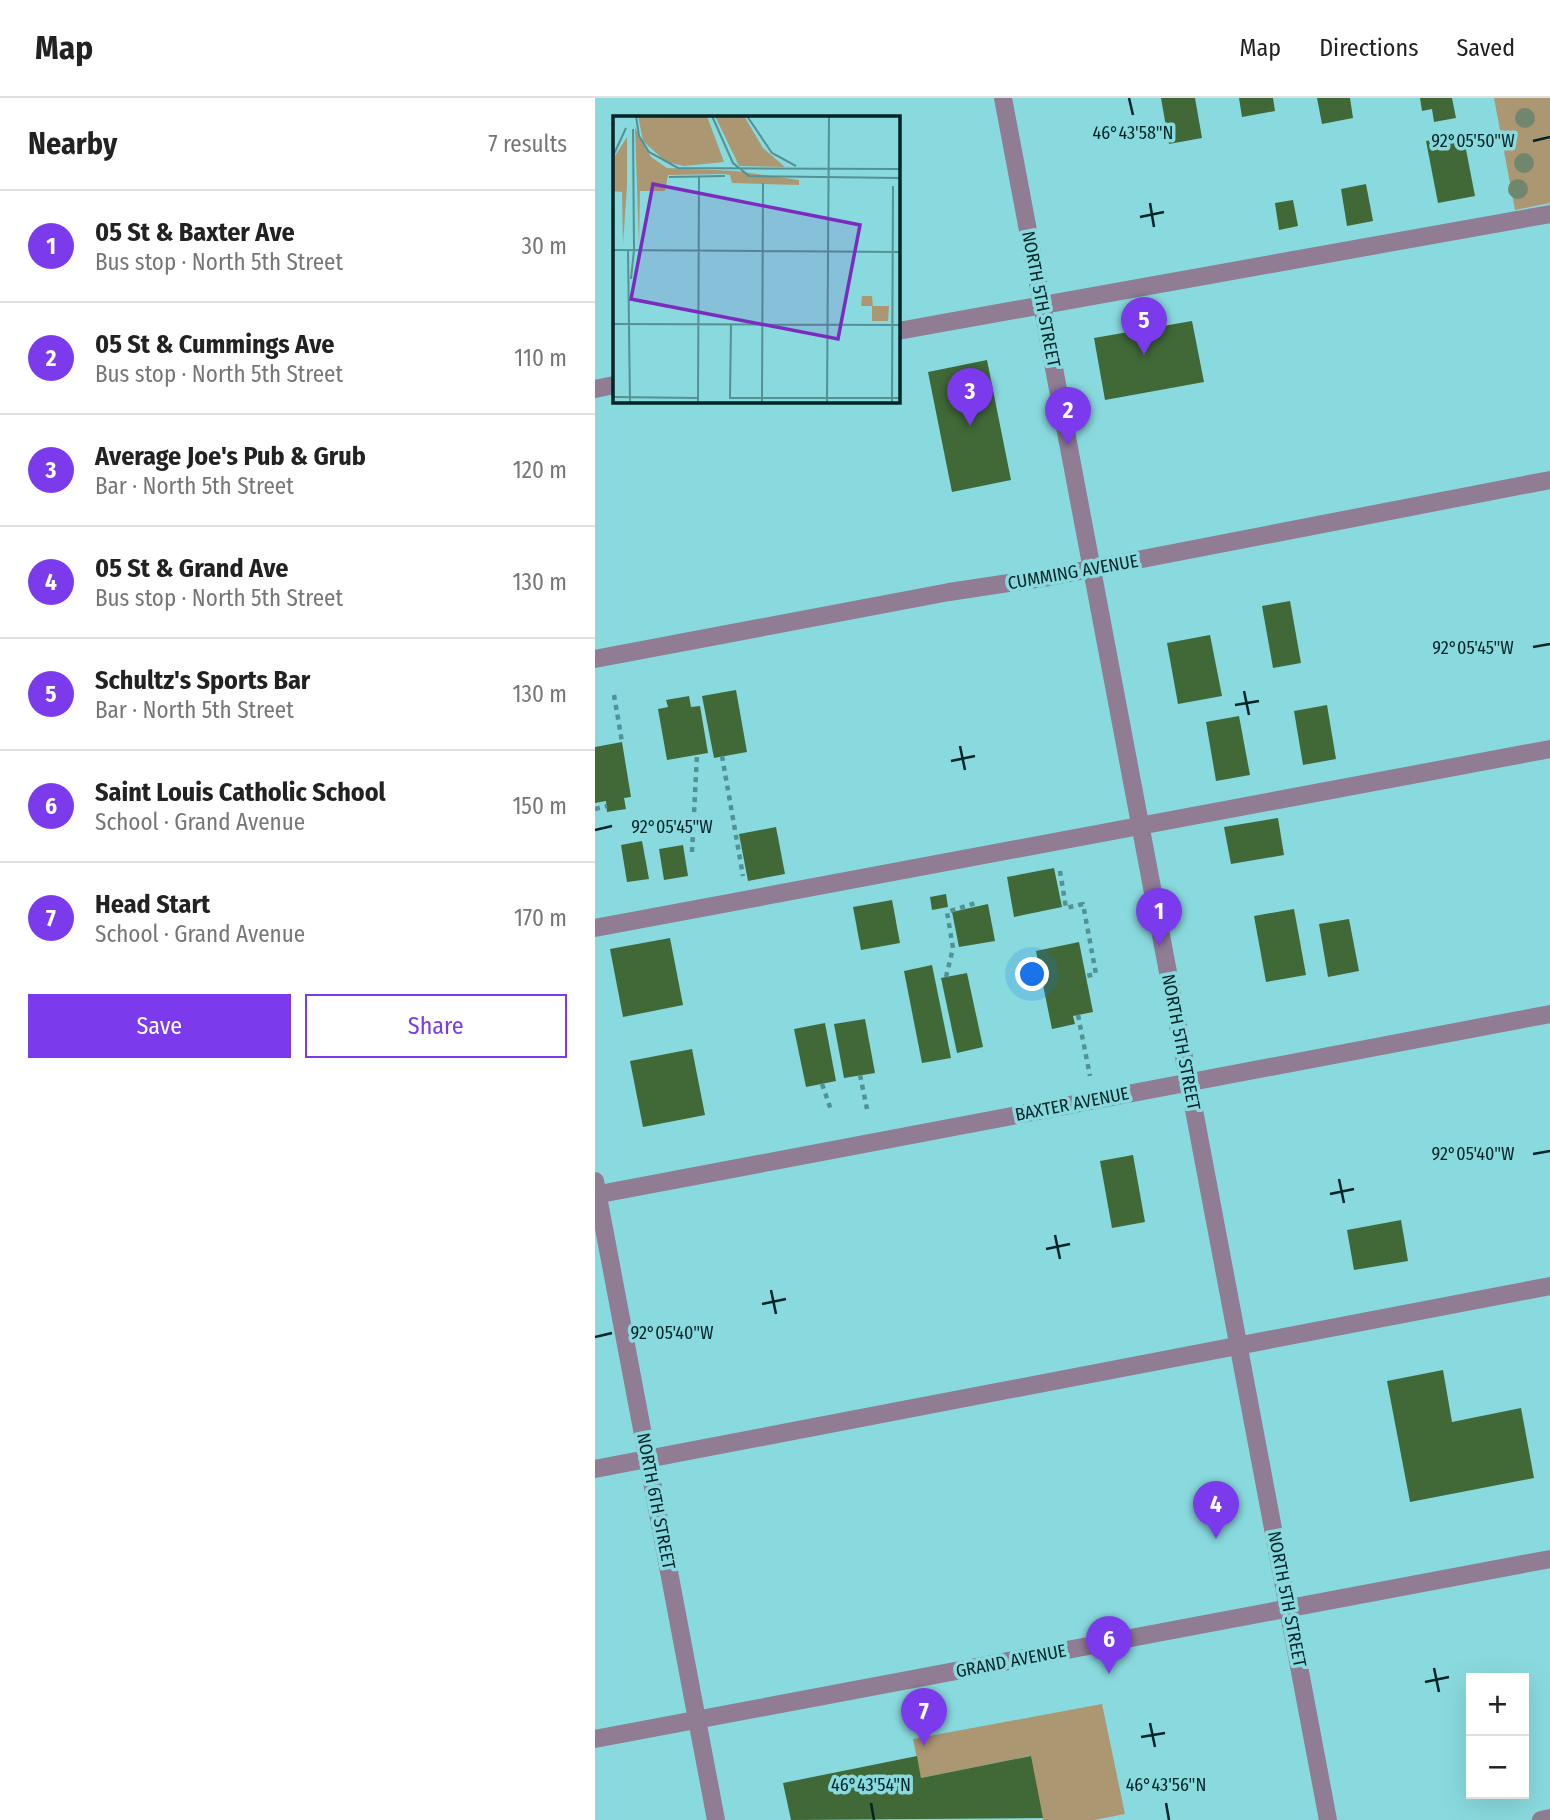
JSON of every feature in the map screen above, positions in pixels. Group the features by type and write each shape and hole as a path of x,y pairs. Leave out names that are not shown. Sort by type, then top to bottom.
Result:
{"street":[{"name":"NORTH 5TH STREET","path":"1003,98 1328,1820"},
{"path":"899,331 1550,214"},
{"path":"595,389 613,385"},
{"name":"CUMMING AVENUE","path":"595,659 950,592 1092,569 1550,480"},
{"path":"595,929 1140,824 1550,749"},
{"name":"BAXTER AVENUE","path":"596,1190 1189,1083 1550,1014"},
{"name":"NORTH 6TH STREET","path":"596,1190 716,1820"},
{"path":"595,1469 1550,1286"},
{"name":"GRAND AVENUE","path":"595,1738 1550,1559"},
{"path":"1541,1820 1550,1818"}],"path":[{"path":"614,695 622,742"},
{"path":"692,852 697,755"},
{"path":"722,756 748,901"},
{"path":"595,808 607,806"},
{"path":"1060,871 1066,908 1083,904 1096,974 1086,976"},
{"path":"946,977 953,948 947,912 979,902"},
{"path":"1078,1015 1094,1100"},
{"path":"860,1075 867,1109"},
{"path":"822,1084 831,1110"}],"shaded area":[{"path":"1494,98 1550,98 1550,203 1515,210"},
{"path":"1102,1704 1125,1814 1094,1820 1043,1820 1030,1756 921,1778 913,1739"}],"building":[{"path":"1161,98 1195,98 1202,138 1169,144"},
{"path":"1239,98 1273,98 1275,111 1242,117"},
{"path":"1317,98 1350,98 1353,118 1322,124"},
{"path":"1420,98 1452,98 1456,118 1434,122 1432,109 1422,111"},
{"path":"1463,134 1475,196 1438,203 1426,141"},
{"path":"1366,184 1373,221 1347,226 1341,189"},
{"path":"1293,200 1298,226 1279,230 1275,203"},
{"path":"1192,321 1204,382 1105,400 1094,338"},
{"path":"987,360 1011,480 952,492 928,372"},
{"path":"1290,601 1301,663 1273,668 1262,606"},
{"path":"1210,635 1222,696 1178,704 1167,643"},
{"path":"736,690 747,752 714,758 702,696"},
{"path":"689,696 691,707 700,706 708,753 667,760 658,709 668,707 666,700"},
{"path":"1327,705 1336,759 1303,765 1294,711"},
{"path":"1239,716 1250,775 1216,781 1206,722"},
{"path":"622,742 631,797 624,798 626,809 607,812 606,801 595,803 595,747"},
{"path":"1278,818 1284,855 1231,864 1224,827"},
{"path":"776,827 785,874 748,881 739,834"},
{"path":"642,841 649,879 627,882 621,845"},
{"path":"683,845 688,876 664,880 659,849"},
{"path":"1054,868 1062,907 1014,917 1007,877"},
{"path":"946,894 948,907 932,910 930,897"},
{"path":"892,900 900,943 861,950 853,907"},
{"path":"988,904 995,941 959,947 952,912"},
{"path":"1294,909 1306,975 1266,982 1254,916"},
{"path":"1349,919 1359,971 1328,977 1319,924"},
{"path":"670,938 683,1005 623,1017 610,949"},
{"path":"1079,942 1093,1012 1073,1016 1075,1024 1052,1029 1036,951"},
{"path":"932,965 951,1058 922,1063 904,971"},
{"path":"967,973 983,1047 957,1053 941,978"},
{"path":"865,1019 875,1073 844,1078 834,1024"},
{"path":"825,1023 836,1081 806,1087 794,1029"},
{"path":"692,1049 705,1115 643,1127 630,1061"},
{"path":"1133,1155 1145,1222 1112,1228 1100,1161"},
{"path":"1401,1220 1408,1261 1354,1270 1347,1230"},
{"path":"1443,1370 1452,1422 1521,1408 1534,1478 1410,1502 1387,1381"},
{"path":"917,1756 921,1778 1031,1756 1043,1818 791,1820 783,1783"}],"place":[{"name":"Schultz's Sports Bar","path":"1144,355"},
{"name":"Average Joe's Pub & Grub","path":"970,426"},
{"name":"05 St & Cummings Ave","path":"1068,445"},
{"name":"05 St & Baxter Ave","path":"1159,946"},
{"name":"05 St & Grand Ave","path":"1216,1539"},
{"name":"Saint Louis Catholic School","path":"1109,1674"},
{"name":"Head Start","path":"924,1746"}]}
